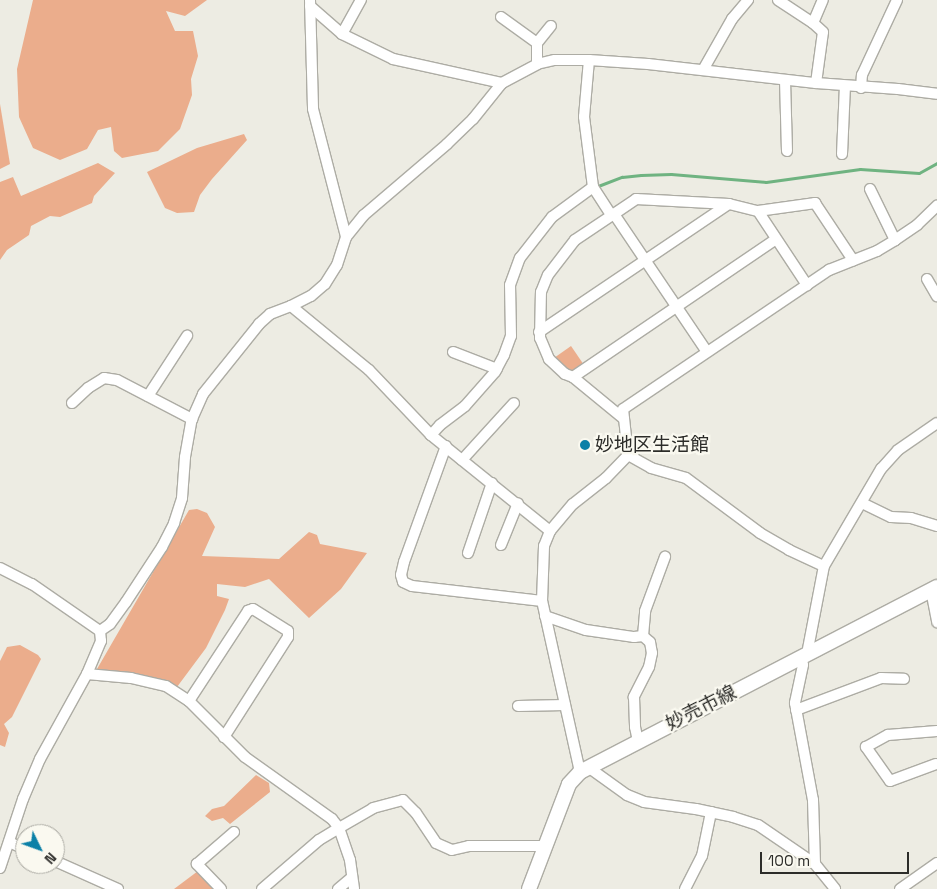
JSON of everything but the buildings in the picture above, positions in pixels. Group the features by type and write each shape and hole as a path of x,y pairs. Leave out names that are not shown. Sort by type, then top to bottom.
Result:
{"main road":[{"name":"妙売市線","path":"530,889 544,846 569,784 584,769 934,589"}],"street":[{"path":"342,34 361,0"},
{"path":"703,70 732,19 748,0"},
{"path":"778,0 813,23 823,32 816,84"},
{"path":"813,23 823,0"},
{"path":"861,88 862,75 898,0"},
{"path":"310,3 342,34 394,59 502,83"},
{"path":"310,3 313,110 346,237"},
{"path":"501,17 538,43"},
{"path":"538,64 538,43 551,26"},
{"path":"100,631 110,624 126,602 162,547 174,523 182,498 192,419 208,387 259,324 270,314 311,296 325,284 337,265 346,237 364,215 473,119 502,83 538,64 555,60 589,60 703,70 816,84 898,89 937,94"},
{"path":"589,60 584,117 593,187 707,352"},
{"path":"785,80 787,151"},
{"path":"842,154 845,86"},
{"path":"431,435 440,425 465,406 497,370 510,336 510,285 520,258 552,217 593,187"},
{"path":"870,189 895,240"},
{"path":"624,419 573,377 565,374 549,359 540,332 541,292 548,275 575,240 612,214 636,199 728,204 758,211 815,203 853,260"},
{"path":"540,332 728,204"},
{"path":"835,889 815,864 758,825 711,812 644,802 627,795 584,769 565,705 542,601 544,546 550,531 573,504 611,474 628,456 623,409 829,270 877,251 895,240 917,225 937,206"},
{"path":"758,211 807,285"},
{"path":"573,377 776,239"},
{"path":"927,279 937,296"},
{"path":"291,306 369,370 431,435 550,531"},
{"path":"148,396 187,336"},
{"path":"453,352 497,370"},
{"path":"72,403 88,388 104,378 117,380 192,419"},
{"path":"462,460 514,403"},
{"path":"815,864 813,800 795,703 824,566 881,469 898,450 937,423"},
{"path":"446,446 404,562 401,575 403,582 412,586 542,601"},
{"path":"628,456 651,468 686,478 760,533 789,550 824,566"},
{"path":"468,553 492,483"},
{"path":"862,503 891,517 911,518 937,526"},
{"path":"501,545 518,504"},
{"path":"643,636 645,611 665,556"},
{"path":"0,568 32,584 100,631 101,641 87,674 40,759 0,868"},
{"path":"934,589 937,622"},
{"path":"189,701 248,611 253,609 288,632 288,637 224,737"},
{"path":"545,616 586,630 634,637 643,636 650,642 652,653 649,667 634,697 635,727 638,741"},
{"path":"87,674 131,678 166,686 189,701 245,757 325,813 339,828 350,860 353,884 338,889"},
{"path":"796,710 881,678 904,679"},
{"path":"518,706 565,705"},
{"path":"936,764 890,781 866,747 888,735 937,731"},
{"path":"262,889 320,840 339,828 373,808 403,800 416,813 436,843 452,850 478,846 544,846"},
{"path":"685,889 702,856 711,812"},
{"path":"221,889 197,864 234,832"},
{"path":"9,842 15,845"},
{"path":"900,889 937,863"},
{"path":"65,865 118,889"}],"shaded area":[{"path":"33,0 207,0 185,16 166,11 175,31 193,31 198,56 191,79 192,95 180,129 158,151 122,158 114,151 111,127 98,130 87,149 60,160 33,148 19,117 17,69"},
{"path":"0,104 10,164 0,169"},
{"path":"244,134 247,140 200,195 194,212 177,213 165,208 147,172 197,148"},
{"path":"98,163 115,173 94,196 92,203 60,217 50,216 31,226 29,235 7,250 0,260 0,182 13,177 21,196"},
{"path":"571,346 584,365 574,372 569,372 554,358"},
{"path":"197,509 207,513 215,527 202,556 279,559 309,532 317,535 320,544 367,553 341,589 309,618 269,579 245,587 217,584 217,596 229,599 225,610 206,648 177,687 97,669 189,510"},
{"path":"20,645 38,655 41,659 12,717 4,724 9,733 5,747 0,745 0,661 7,647"},
{"path":"256,775 269,783 270,792 230,824 223,818 212,821 205,816 212,809 224,806"},
{"path":"198,871 214,889 174,889"}],"waterway":[{"path":"598,186 622,177 641,175 671,174 766,182 860,169 919,173 937,163"}],"place":[{"name":"妙地区生活館","path":"585,445"}]}
